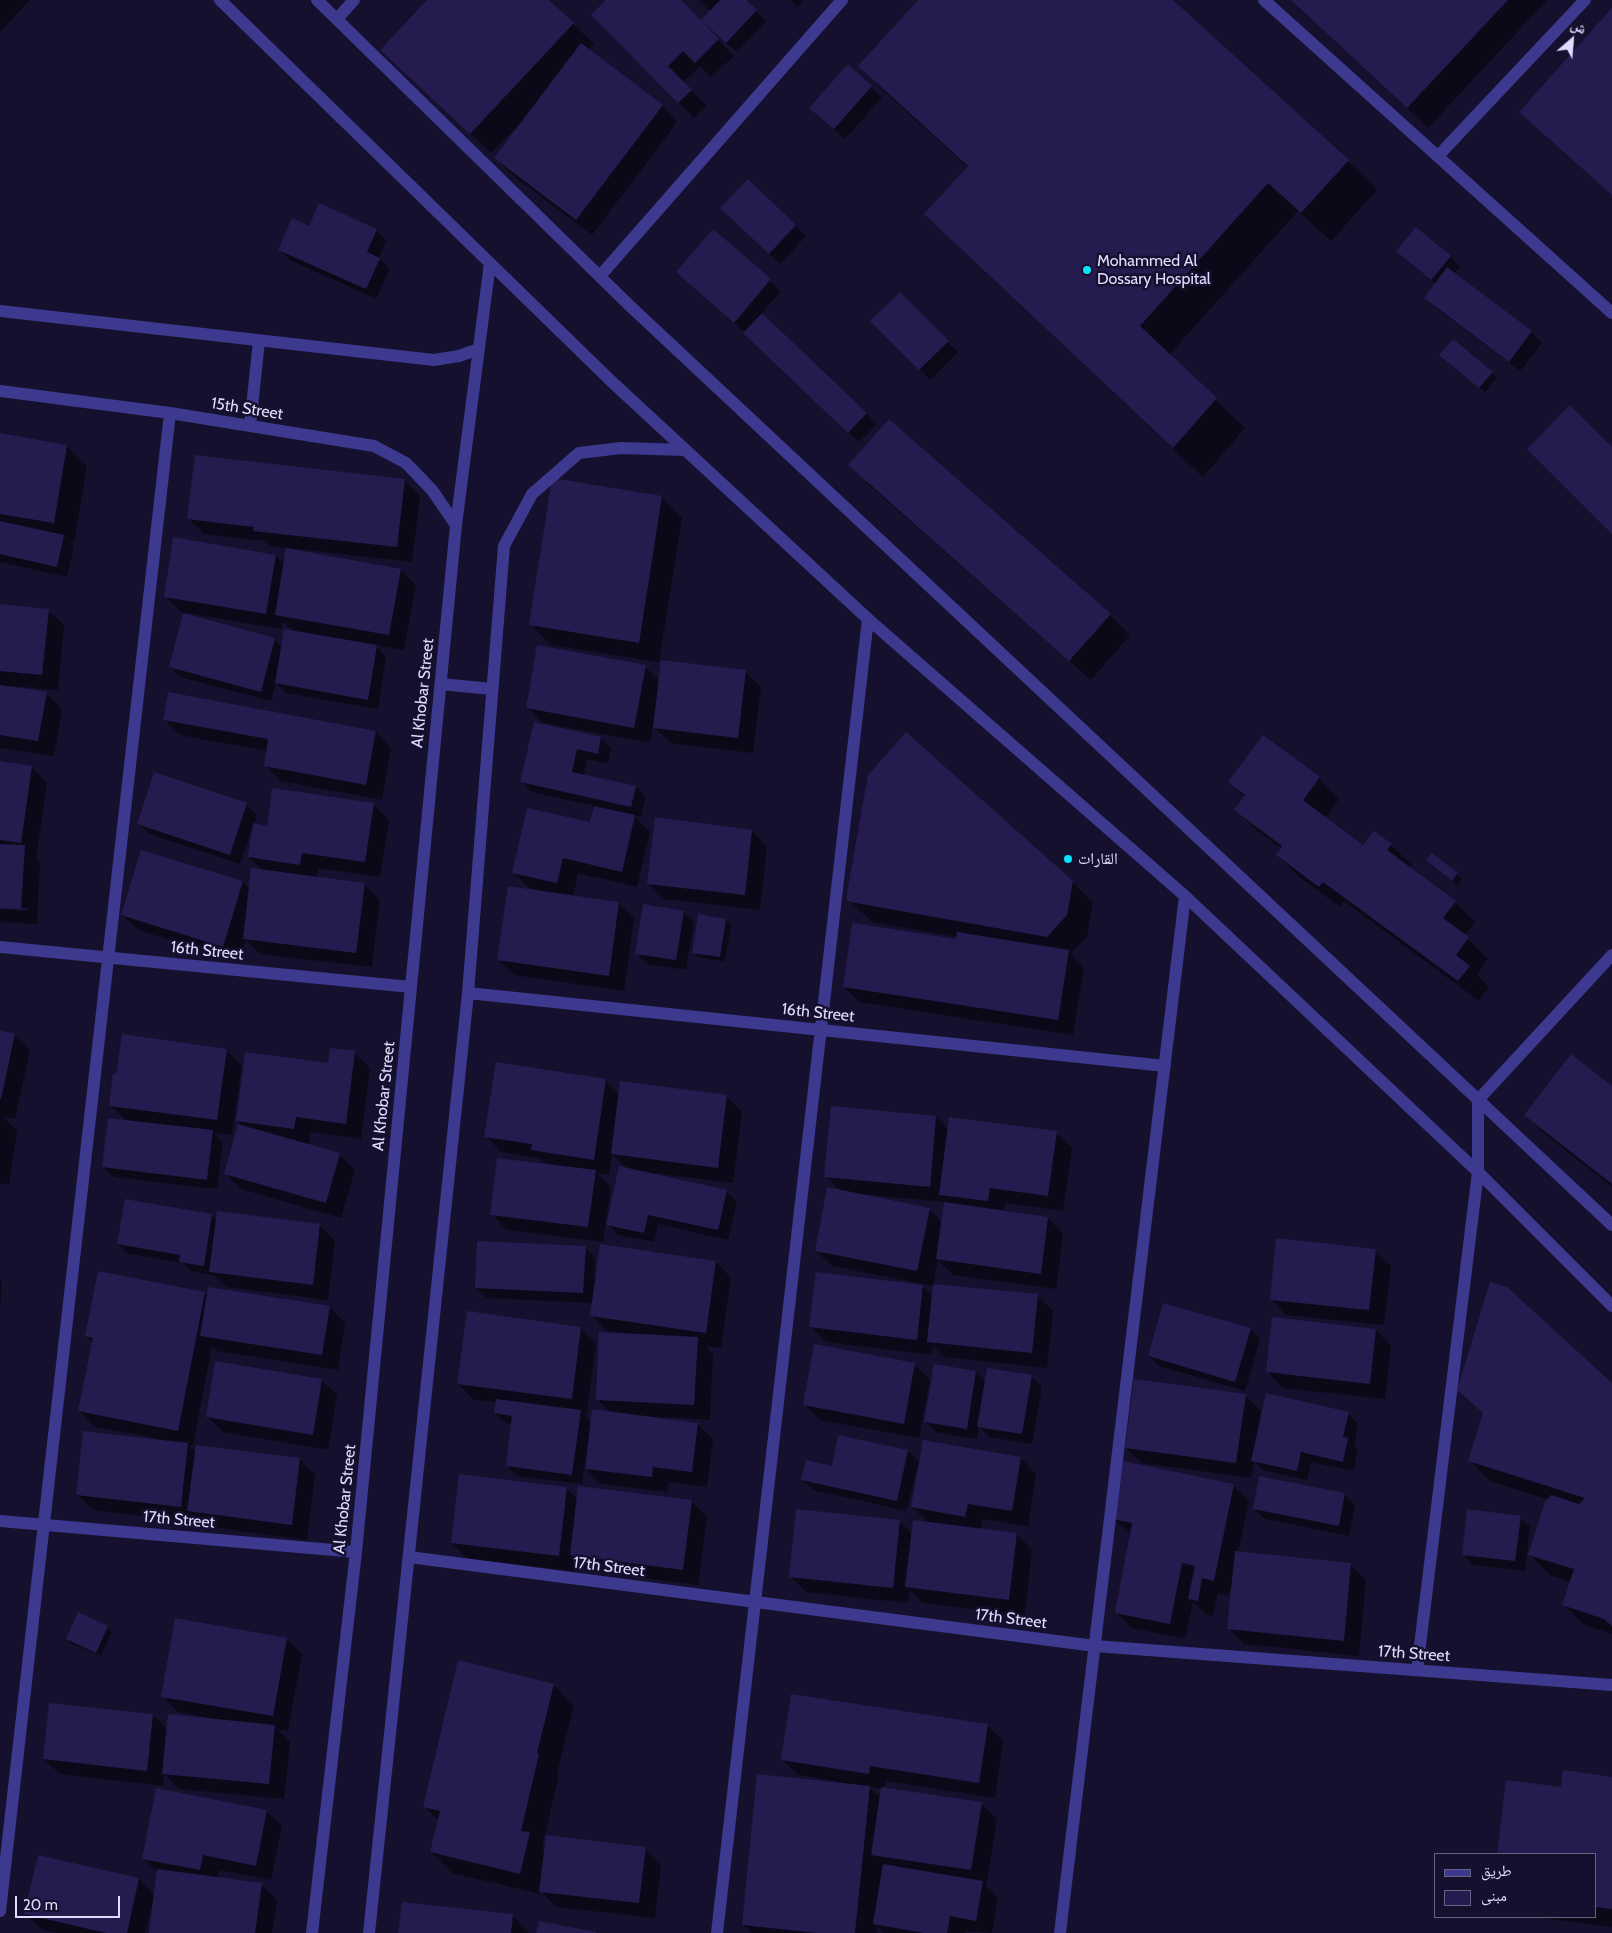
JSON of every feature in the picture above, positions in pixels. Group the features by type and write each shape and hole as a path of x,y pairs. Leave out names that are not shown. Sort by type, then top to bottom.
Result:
{"street":[{"path":"220,0 611,381 868,619 1185,896 1478,1172 1612,1306"},
{"path":"317,0 600,276 1612,1225"},
{"path":"337,19 354,0"},
{"path":"600,276 842,0"},
{"path":"1264,0 1612,312"},
{"path":"1438,156 1585,0"},
{"name":"Al Khobar Street","path":"312,1933 356,1552 456,525 490,263"},
{"path":"0,311 434,360 459,356 479,349"},
{"path":"250,426 260,341"},
{"name":"15th Street","path":"0,391 170,412 374,446 406,463 432,490 456,525"},
{"path":"0,1911 170,412"},
{"path":"369,1933 468,993 504,546 532,494 578,453 621,448 686,450"},
{"path":"717,1933 868,619"},
{"path":"441,684 492,689"},
{"path":"1060,1933 1185,896"},
{"name":"16th Street","path":"0,947 411,987"},
{"path":"1417,1670 1478,1172 1478,1100 1612,955"},
{"name":"16th Street","path":"468,993 1165,1066"},
{"name":"17th Street","path":"0,1521 356,1552"},
{"name":"17th Street","path":"409,1557 1095,1646 1612,1685"}],"building":[{"path":"427,0 549,0 574,23 470,134 380,50"},
{"path":"606,0 681,0 719,39 695,63 683,51 668,66 692,90 678,103 591,15"},
{"path":"720,0 746,0 757,10 726,43 701,20"},
{"name":"Mohammed Al Dossary Hospital","path":"918,0 1173,0 1349,160 1301,213 1268,183 1140,326 1217,398 1173,448 924,214 968,166 858,66"},
{"path":"1291,0 1508,0 1407,108"},
{"path":"1612,8 1612,195 1519,112"},
{"path":"581,43 663,105 576,220 494,158"},
{"path":"848,64 872,86 834,129 809,108"},
{"path":"748,179 796,225 769,254 720,208"},
{"path":"319,203 377,229 367,252 380,258 366,289 278,250 292,218 309,226"},
{"path":"1416,227 1451,256 1431,280 1396,251"},
{"path":"713,229 771,279 734,323 676,272"},
{"path":"1447,267 1532,331 1509,362 1424,298"},
{"path":"900,292 949,341 919,370 870,321"},
{"path":"762,313 867,413 848,433 743,333"},
{"path":"1453,339 1493,372 1479,388 1439,355"},
{"path":"1570,405 1612,447 1612,534 1527,449"},
{"path":"889,419 1111,614 1069,661 848,465"},
{"path":"0,433 67,445 54,523 0,514"},
{"path":"195,455 405,479 397,547 253,531 254,527 187,519"},
{"path":"552,478 662,496 639,643 529,625"},
{"path":"0,521 64,535 57,567 0,554"},
{"path":"173,537 276,555 266,614 164,597"},
{"path":"286,548 401,569 389,635 275,615"},
{"path":"0,604 49,609 42,675 0,671"},
{"path":"183,613 275,638 261,692 169,667"},
{"path":"284,629 377,645 368,700 275,683"},
{"path":"537,645 646,665 634,728 526,708"},
{"path":"661,660 746,670 738,738 653,728"},
{"path":"0,685 47,692 38,741 0,735"},
{"path":"168,692 376,731 366,785 264,766 268,739 163,720"},
{"path":"534,722 601,737 598,754 577,749 572,772 636,786 631,807 520,782"},
{"path":"906,732 1073,881 1067,915 1047,937 850,902 846,899 868,775"},
{"path":"1263,735 1320,777 1303,800 1363,845 1374,831 1392,844 1387,850 1456,901 1443,918 1469,937 1456,955 1470,966 1458,981 1323,882 1319,887 1276,855 1282,846 1234,810 1245,795 1228,782"},
{"path":"0,761 32,766 21,843 0,840"},
{"path":"154,772 247,803 230,855 137,824"},
{"path":"272,788 374,803 365,862 302,853 300,865 248,857 253,823 267,826"},
{"path":"594,806 635,815 622,872 563,858 557,883 512,873 527,808 590,822"},
{"path":"655,817 752,830 745,895 647,884"},
{"path":"0,844 25,845 21,909 0,908"},
{"path":"141,850 243,881 223,947 121,915"},
{"path":"1432,853 1458,873 1452,881 1426,860"},
{"path":"251,868 365,883 356,953 243,939"},
{"path":"508,886 619,902 609,976 497,960"},
{"path":"643,904 684,911 676,960 635,954"},
{"path":"698,914 726,919 720,957 692,953"},
{"path":"852,923 956,939 957,932 1069,950 1058,1020 843,987"},
{"path":"0,1030 15,1034 1,1099 0,1099"},
{"path":"122,1034 227,1049 217,1120 109,1106 113,1074 116,1074"},
{"path":"330,1048 355,1051 346,1124 296,1117 294,1129 236,1121 245,1052 328,1063"},
{"path":"1571,1054 1612,1086 1612,1184 1524,1115"},
{"path":"496,1062 606,1079 594,1160 531,1150 532,1144 484,1137"},
{"path":"620,1081 727,1095 718,1168 611,1154"},
{"path":"831,1106 936,1116 930,1187 824,1177"},
{"path":"949,1117 1057,1131 1048,1196 990,1188 988,1201 939,1195"},
{"path":"108,1118 213,1130 207,1180 102,1167"},
{"path":"238,1124 340,1153 326,1203 224,1174"},
{"path":"497,1158 596,1170 588,1227 490,1215"},
{"path":"619,1166 727,1190 718,1230 648,1215 644,1233 606,1225"},
{"path":"827,1187 930,1208 917,1271 815,1251"},
{"path":"125,1199 212,1214 204,1266 179,1262 180,1255 117,1244"},
{"path":"944,1202 1048,1217 1041,1274 936,1259"},
{"path":"217,1211 320,1224 313,1285 209,1272"},
{"path":"1276,1238 1376,1249 1369,1310 1270,1300"},
{"path":"477,1241 586,1246 583,1293 475,1288"},
{"path":"600,1244 716,1261 706,1333 590,1316"},
{"path":"98,1271 205,1292 178,1431 78,1411 93,1338 85,1336"},
{"path":"816,1272 923,1285 917,1340 809,1327"},
{"path":"1490,1282 1507,1287 1612,1383 1612,1626 1604,1619 1562,1605 1574,1569 1528,1555 1545,1502 1551,1495 1579,1504 1585,1498 1468,1461 1483,1413 1457,1390"},
{"path":"933,1284 1038,1294 1032,1353 927,1342"},
{"path":"208,1287 330,1306 322,1355 200,1336"},
{"path":"1163,1303 1251,1328 1235,1382 1148,1356"},
{"path":"467,1311 581,1327 572,1399 457,1384"},
{"path":"1272,1317 1376,1329 1370,1384 1266,1372"},
{"path":"599,1332 698,1337 694,1405 596,1400"},
{"path":"814,1344 915,1363 904,1424 803,1405"},
{"path":"215,1361 322,1379 313,1435 206,1417"},
{"path":"934,1364 976,1371 967,1429 924,1422"},
{"path":"987,1368 1032,1375 1022,1434 977,1427"},
{"path":"1134,1379 1246,1394 1236,1463 1125,1448"},
{"path":"1266,1393 1349,1412 1343,1437 1348,1438 1343,1462 1301,1452 1297,1471 1251,1461"},
{"path":"496,1399 581,1410 572,1475 506,1466 512,1416 494,1413"},
{"path":"592,1409 698,1423 692,1472 653,1467 652,1477 585,1469"},
{"path":"83,1431 188,1443 181,1507 76,1495"},
{"path":"838,1435 908,1450 897,1501 801,1480 806,1460 832,1466"},
{"path":"923,1440 1021,1457 1012,1511 968,1504 965,1517 911,1507"},
{"path":"196,1445 300,1458 292,1525 187,1511"},
{"path":"1123,1461 1234,1484 1214,1581 1202,1578 1198,1601 1188,1599 1195,1566 1182,1563 1170,1624 1115,1613 1132,1523 1112,1519"},
{"path":"459,1474 567,1487 559,1556 451,1543"},
{"path":"1259,1476 1345,1493 1339,1526 1253,1509"},
{"path":"578,1486 692,1500 683,1570 570,1555"},
{"path":"796,1509 900,1520 893,1588 789,1577"},
{"path":"1467,1509 1521,1516 1515,1561 1462,1555"},
{"path":"913,1520 1017,1533 1009,1600 905,1587"},
{"path":"1235,1551 1351,1563 1344,1641 1227,1629"},
{"path":"78,1612 108,1626 96,1653 66,1639"},
{"path":"175,1618 287,1638 273,1716 161,1697"},
{"path":"458,1660 554,1684 521,1831 530,1832 520,1874 430,1852 440,1811 423,1807"},
{"path":"791,1694 988,1724 979,1783 870,1766 869,1774 781,1760"},
{"path":"49,1703 153,1714 147,1771 43,1759"},
{"path":"168,1714 275,1725 269,1784 162,1774"},
{"path":"1563,1770 1612,1777 1612,1909 1597,1907 1597,1853 1497,1853 1506,1780 1561,1787"},
{"path":"757,1774 870,1786 855,1933 817,1933 742,1925"},
{"path":"881,1787 982,1802 971,1870 871,1855"},
{"path":"156,1788 267,1810 256,1866 203,1855 200,1870 142,1859"},
{"path":"546,1835 646,1847 639,1903 539,1892"},
{"path":"38,1855 139,1878 127,1933 106,1933 24,1914"},
{"path":"883,1864 983,1881 976,1921 950,1916 947,1933 924,1933 873,1924"},
{"path":"157,1869 262,1883 255,1933 149,1933"},
{"path":"402,1902 513,1914 511,1933 398,1933"},
{"path":"539,1921 596,1932 596,1933 536,1933"}],"place":[{"name":"Mohammed Al Dossary Hospital","path":"1087,270"},
{"name":"القارات","path":"1068,859"}]}
